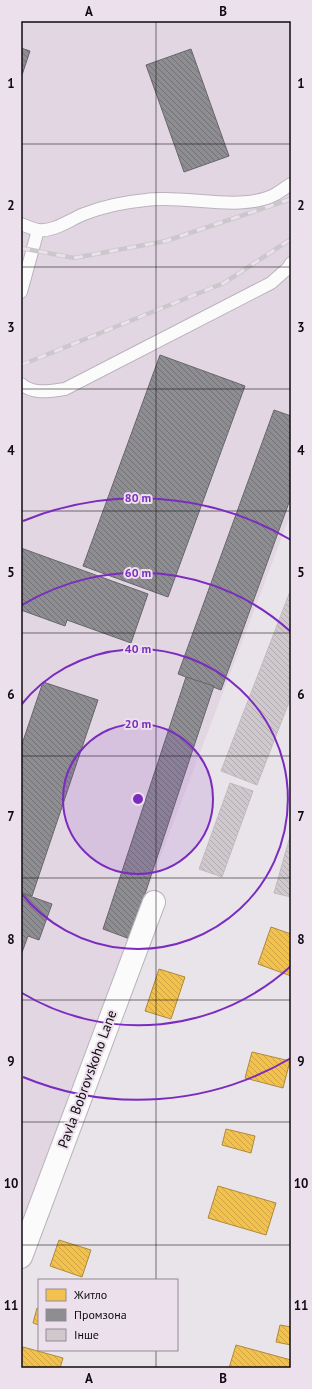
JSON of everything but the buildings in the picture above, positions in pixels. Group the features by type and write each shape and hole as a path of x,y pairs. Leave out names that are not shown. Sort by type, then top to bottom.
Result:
{"street":[{"name":"Pavla Bobrovskoho Lane","path":"21,1257 154,902"}],"lane":[{"path":"21,224 38,230 52,229 84,214 111,206 148,199 175,198 231,202 257,200 275,195 291,184"},
{"path":"21,292 38,230"},
{"path":"21,384 33,390 44,392 65,389 271,283 288,268 291,263"}],"shaded area":[{"path":"21,21 291,21 291,513 21,1224"}],"railway":[{"path":"21,248 74,258 166,241 291,199"},
{"path":"21,365 224,283 291,239"}]}
